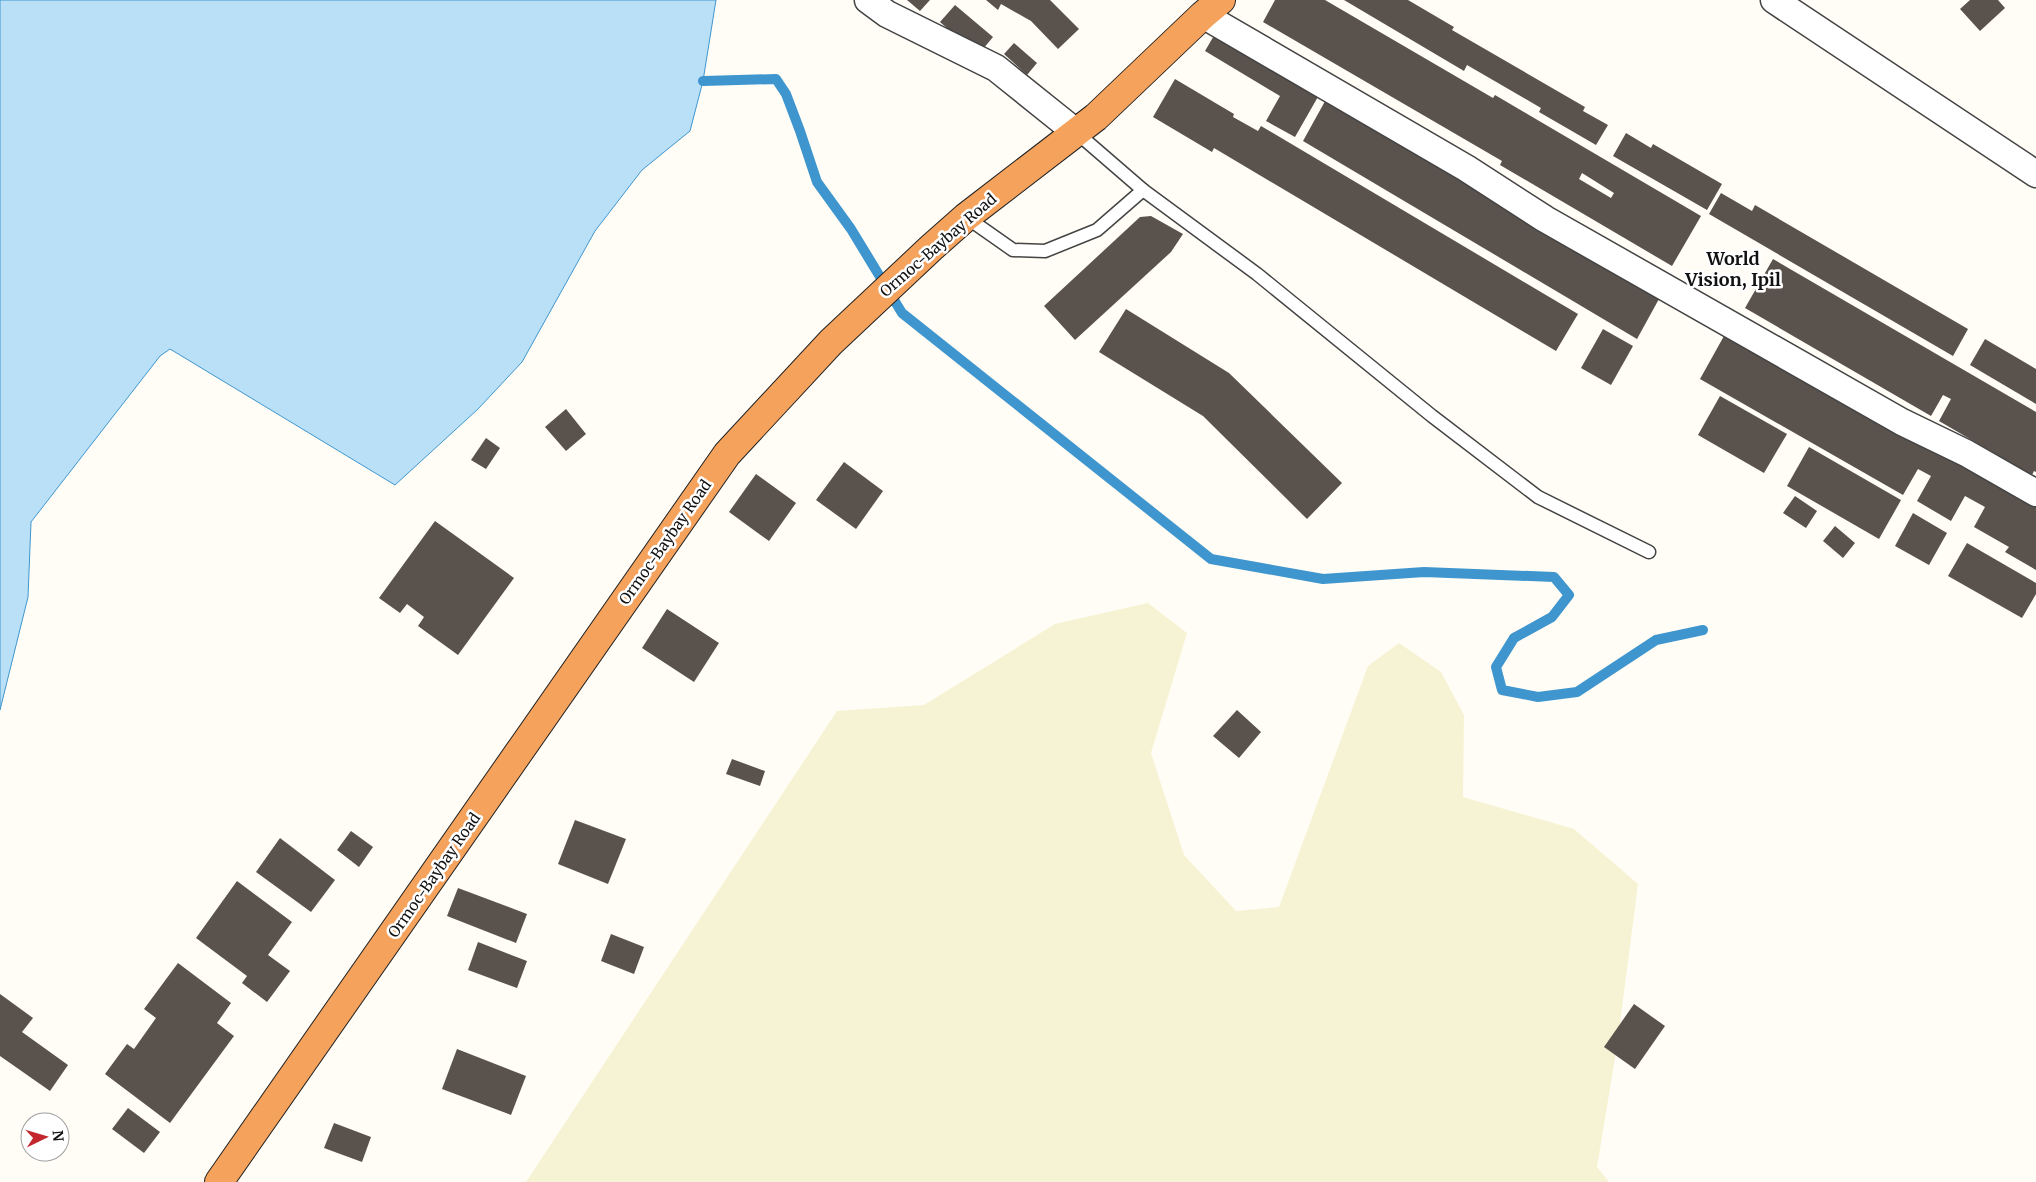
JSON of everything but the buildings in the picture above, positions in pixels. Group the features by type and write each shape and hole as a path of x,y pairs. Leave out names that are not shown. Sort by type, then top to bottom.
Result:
{"highway":[{"name":"Ormoc-Baybay Road","path":"219,1182 727,454 831,342 931,248 966,217 1096,117 1212,8"}],"street":[{"path":"868,0 887,14 996,68 1077,133"},
{"path":"1774,0 2036,174"},
{"path":"1212,8 1545,218 1902,422 1966,453 2036,493"}],"lane":[{"path":"1077,133 1143,190 1257,274 1432,416 1538,497 1649,552"},
{"path":"966,217 1014,250 1045,251 1097,230 1143,190"}],"shaded area":[{"path":"1148,603 1187,633 1151,753 1184,855 1236,911 1279,907 1368,666 1399,643 1441,672 1464,715 1463,797 1574,829 1638,884 1617,1046 1597,1167 1609,1182 526,1182 837,711 924,705 1055,624"}],"water":[{"path":"0,0 716,0 703,81 690,131 642,170 595,231 522,362 478,409 395,485 170,349 160,356 31,522 28,597 0,710"}],"waterway":[{"path":"703,81 776,79 786,94 817,182 851,229 902,313 1211,559 1323,579 1424,572 1554,577 1569,595 1552,617 1514,638 1496,667 1502,690 1538,697 1577,692 1656,640 1703,630"}],"district":[{"name":"World Vision, Ipil","path":"1733,268"}]}
